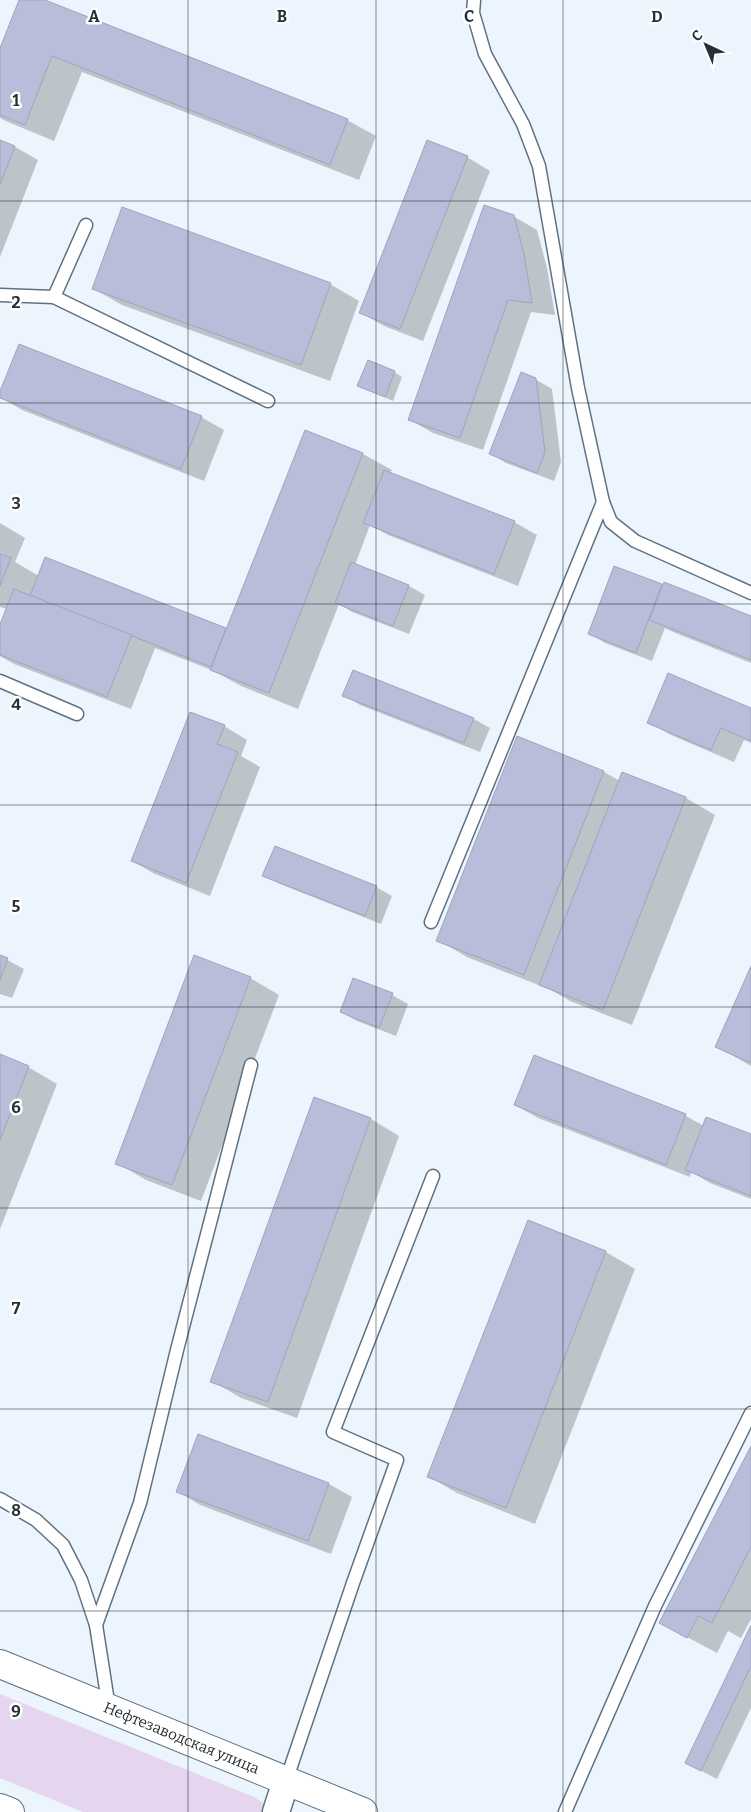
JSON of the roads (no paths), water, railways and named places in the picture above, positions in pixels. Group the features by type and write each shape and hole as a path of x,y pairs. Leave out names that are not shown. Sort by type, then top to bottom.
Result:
{"main road":[{"name":"Нефтезаводская улица","path":"0,1664 363,1812"},
{"path":"0,1808 10,1812"}],"street":[{"path":"276,1812 286,1781"}],"lane":[{"path":"474,0 473,14 485,54 523,124 539,166 578,388 603,502 611,522 635,541 751,593"},
{"path":"54,297 86,225"},
{"path":"0,296 54,297 268,401"},
{"path":"431,922 603,502"},
{"path":"0,682 77,714"},
{"path":"96,1626 140,1503 177,1350 251,1065"},
{"path":"286,1781 397,1460 333,1432 433,1176"},
{"path":"565,1812 655,1606 751,1413"},
{"path":"0,1498 36,1520 63,1545 81,1580 96,1626 109,1708"}]}
